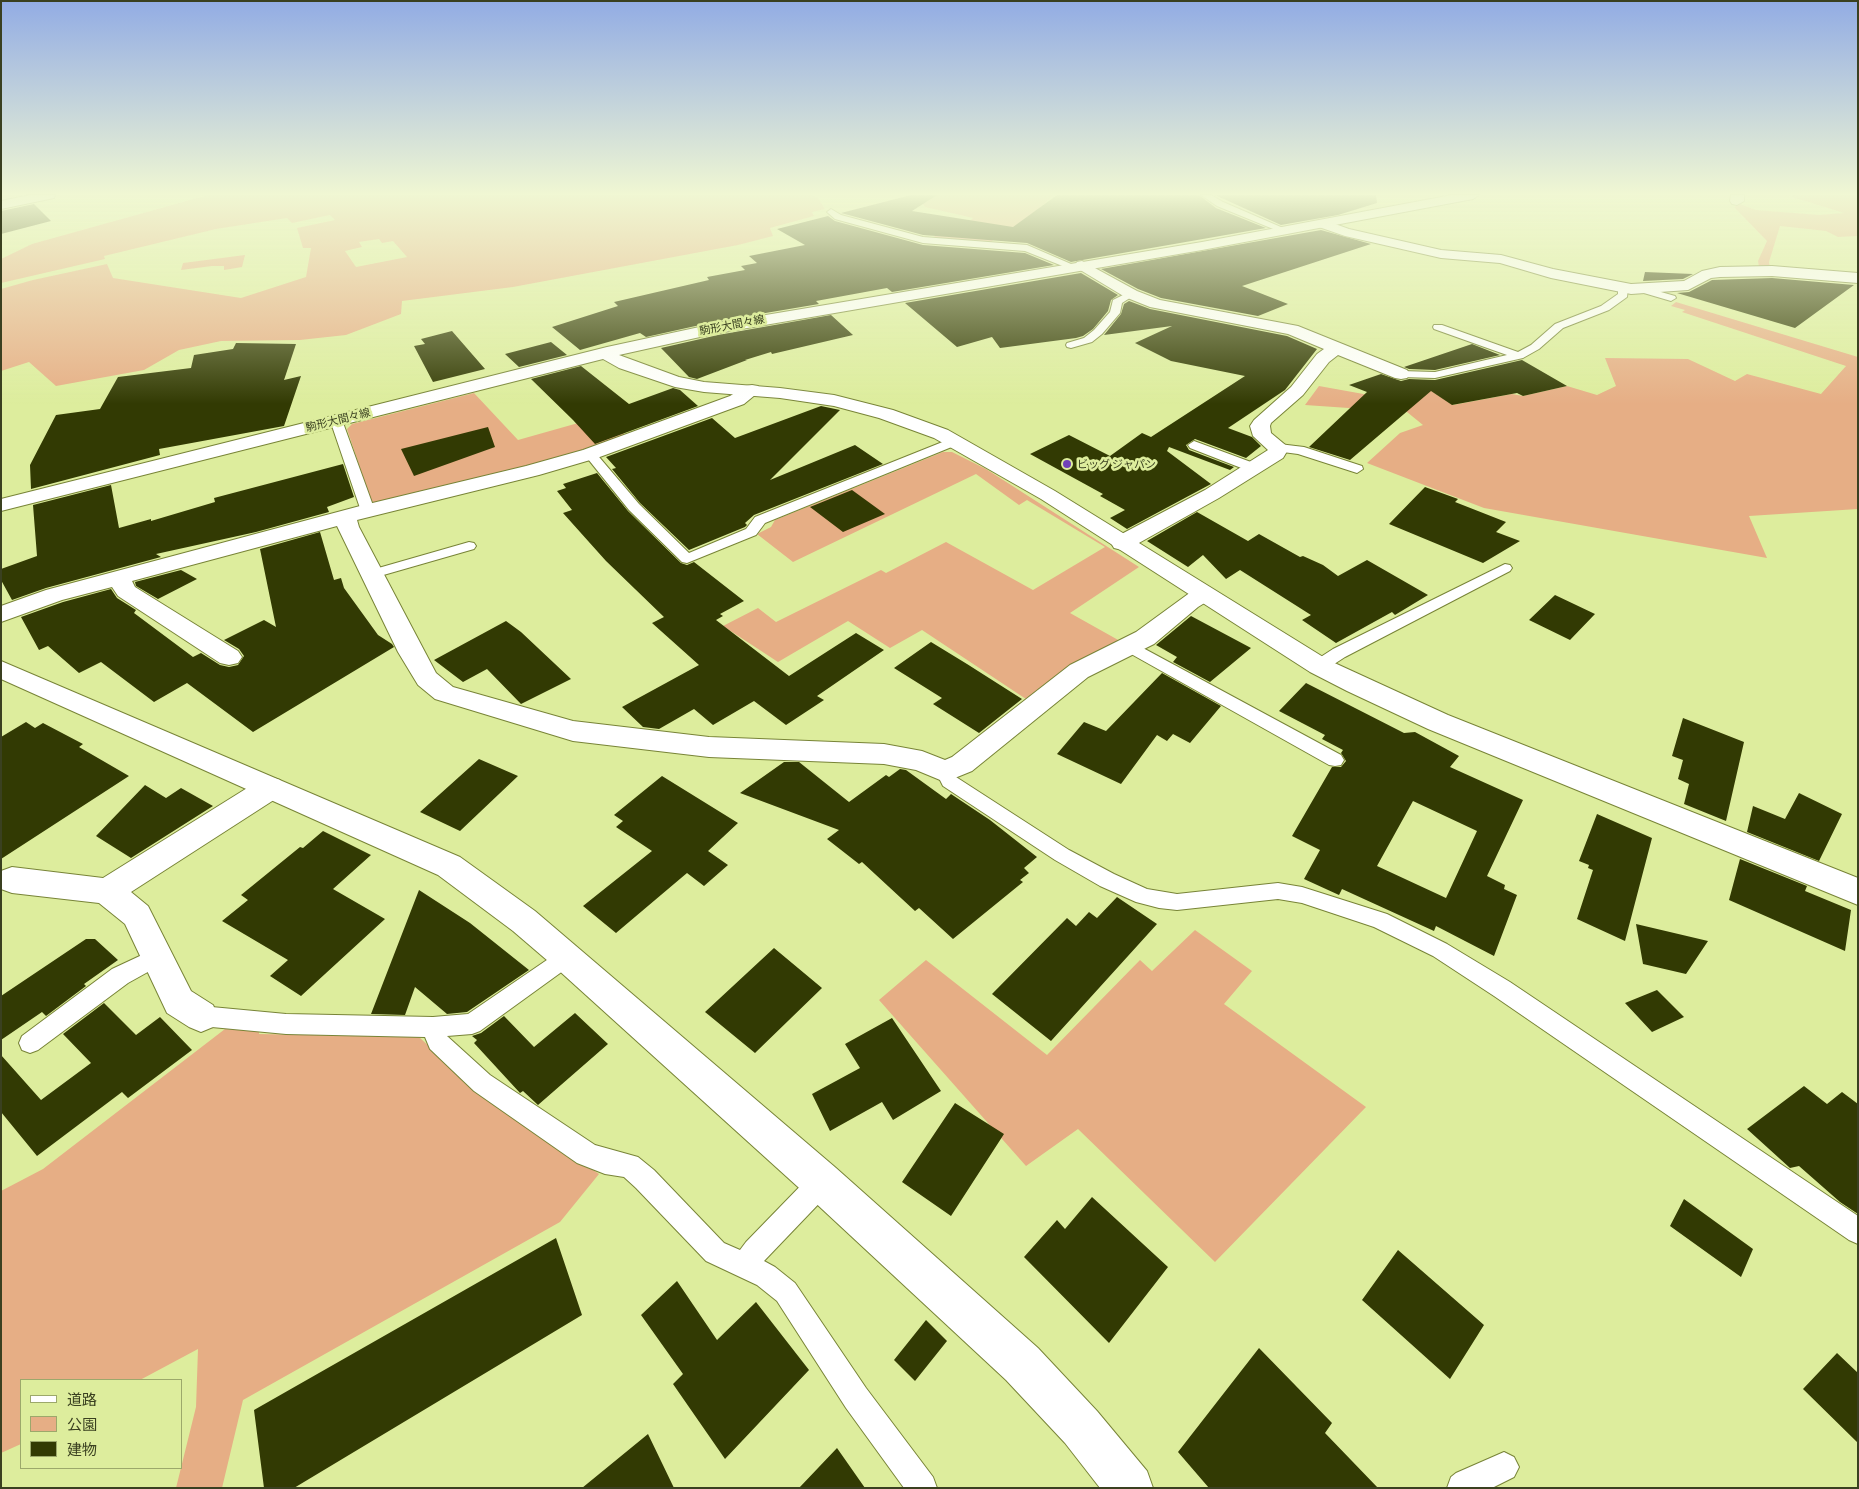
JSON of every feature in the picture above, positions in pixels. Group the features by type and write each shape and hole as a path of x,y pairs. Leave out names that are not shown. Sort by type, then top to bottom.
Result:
{"street":[{"name":"駒形大間々線","path":"1,505 607,352 788,315 1086,264"},
{"path":"1522,264 1623,288 1640,289 1688,285 1707,274 1720,272 1772,271 1858,278"},
{"path":"1077,266 1131,294 1171,308 1292,330 1401,374"},
{"path":"1122,543 1212,494 1276,454 1279,448 1263,436 1260,426 1264,420 1297,391 1323,358 1337,347"},
{"path":"607,352 625,364 665,380 704,387 752,390 807,397 863,408 911,422 955,441 1033,486 1203,594 1356,686 1430,719 1858,892"},
{"path":"1,614 54,595 357,514 506,478 590,454 738,400 752,390"},
{"path":"357,514 348,527 373,574 407,646 427,679 444,693 573,731 709,747 884,754 922,761 944,772 962,764 1079,671 1145,638 1203,594"},
{"path":"118,578 126,591 229,657"},
{"path":"1,669 449,866 524,921 567,957 822,1182 1022,1364 1081,1427 1130,1488"},
{"path":"107,891 270,788"},
{"path":"6,879 107,891 137,915 178,1002 202,1016"}],"lane":[{"path":"1073,264 1077,266"},
{"path":"1401,374 1435,375 1519,356 1535,347 1559,326 1605,308 1623,295 1623,288"},
{"path":"1640,289 1671,298"},
{"path":"1071,344 1088,340 1098,332 1115,313 1117,302 1131,294"},
{"path":"1438,327 1519,356"},
{"path":"336,420 357,514"},
{"path":"590,454 634,507 687,559 751,532 760,520 955,441"},
{"path":"1194,445 1254,468"},
{"path":"1279,448 1300,450 1357,469"},
{"path":"373,574 469,546"},
{"path":"1320,666 1339,653 1505,568"},
{"path":"1130,646 1335,760"},
{"path":"944,772 949,781 1062,855 1106,880 1143,896 1177,902 1278,891 1302,895 1380,920 1440,950 1502,989 1858,1231"},
{"path":"30,1042 120,976 157,957"},
{"path":"202,1016 286,1024 433,1027 472,1024 567,957"},
{"path":"433,1027 438,1042 482,1083 586,1154 605,1162 629,1166 645,1179 715,1252 766,1276 786,1292 856,1398 922,1488"},
{"path":"745,1267 755,1251 822,1182"},
{"path":"1462,1488 1504,1467"}],"green space":[{"path":"1,264 81,264 1,283"},
{"path":"105,264 107,264 113,278 241,298 306,277 308,264 354,264 356,267 369,264 634,264 513,287 402,301 401,314 346,335 300,340 221,341 179,350 144,370 56,386 29,362 1,371 1,289"},
{"path":"183,264 243,264 242,267 224,270 224,266 212,266 181,270"},
{"path":"1759,264 1769,264 1770,268 1759,267"},
{"path":"1676,302 1858,357 1858,509 1749,516 1767,558 1484,508 1367,463 1400,433 1423,425 1407,412 1305,405 1319,386 1380,397 1427,388 1453,405 1512,394 1523,396 1567,386 1597,395 1616,386 1605,358 1688,359 1735,381 1747,374 1821,394 1846,366 1682,312 1685,310 1671,306"},
{"path":"474,393 518,440 603,416 627,436 531,466 373,507 347,429 352,424"},
{"path":"943,452 952,452 986,469 1139,567 1070,613 1120,641 1029,701 922,630 890,648 848,621 778,662 723,626 758,608 776,622 881,570 886,573 946,542 1033,590 1105,547 1027,500 1019,505 976,474 793,562 757,534 771,527 775,520"},
{"path":"1195,930 1252,971 1224,1004 1366,1107 1215,1262 1078,1129 1026,1166 879,1000 926,960 1047,1055 1140,960 1152,971"},
{"path":"225,1029 259,1031 259,1034 419,1037 471,1085 599,1174 560,1222 243,1400 222,1488 176,1488 196,1407 198,1349 142,1379 20,1379 20,1444 1,1453 1,1191 43,1169"}],"building":[{"path":"1126,264 1308,264 1242,286 1288,304 1258,316 1161,298 1138,289 1101,269"},
{"path":"1054,265 892,292 887,288 816,301 819,304 718,321 646,337 640,333 580,350 552,327 618,306 614,302 709,280 707,277 745,270 741,266"},
{"path":"1645,272 1693,274 1683,279 1643,281"},
{"path":"1081,273 1118,295 1111,300 1108,311 1093,329 1083,336 1076,338 1000,348 992,337 957,347 905,303"},
{"path":"1772,278 1854,285 1795,328 1677,293 1689,292 1712,280"},
{"path":"1129,301 1150,309 1287,336 1317,349 1285,390 1228,428 1252,437 1261,446 1246,458 1195,439 1186,445 1189,450 1234,467 1230,470 1169,447 1167,451 1211,484 1127,529 1110,518 1125,510 1100,496 1103,494 1030,454 1069,435 1110,456 1142,433 1151,437 1245,376 1171,361 1135,343 1172,326 1104,335 1121,314 1124,304"},
{"path":"831,315 853,335 772,354 771,352 697,379 689,377 661,348 718,335"},
{"path":"452,331 485,369 433,382 414,346 425,344 421,339"},
{"path":"551,342 567,355 519,367 505,354"},
{"path":"236,343 296,344 284,380 301,376 284,426 159,449 160,455 31,489 30,465 56,415 100,409 118,377 191,368 194,355 233,349"},
{"path":"1472,344 1500,355 1435,370 1409,369 1404,367"},
{"path":"1522,360 1567,386 1523,396 1517,393 1452,405 1431,391 1350,460 1309,447 1367,392 1349,385 1381,374 1401,381 1409,379 1435,380"},
{"path":"581,366 629,404 673,388 680,390 698,406 595,444 531,379"},
{"path":"821,406 840,410 770,480 855,445 883,464 754,515 745,523 747,525 745,527 689,550 640,503 612,469 616,468 606,457 712,418 735,438"},
{"path":"488,427 495,447 414,476 401,449"},
{"path":"343,464 354,497 327,507 329,512 256,532 156,554 161,557 46,588 12,600 1,580 1,569 37,556 33,505 111,485 119,528 151,519 151,521 215,502 214,498"},
{"path":"597,473 628,511 681,563 687,565 694,562 744,601 720,614 723,616 716,620 789,676 856,633 884,650 817,696 824,700 786,725 754,701 713,725 694,709 659,729 643,727 622,707 699,665 652,623 664,617 606,561 563,513 572,510 557,491 566,488 563,484"},
{"path":"1425,487 1458,499 1455,502 1506,522 1496,532 1520,541 1483,563 1389,524"},
{"path":"852,490 885,514 843,532 810,507"},
{"path":"1197,512 1248,541 1259,534 1300,557 1303,556 1323,565 1338,576 1367,560 1428,595 1395,615 1392,612 1336,643 1302,620 1311,615 1240,570 1226,579 1203,555 1188,567 1147,541"},
{"path":"320,532 334,580 341,578 344,588 378,635 394,647 253,732 187,683 154,702 101,662 79,673 48,646 39,650 21,617 63,602 111,589 117,598 136,610 134,613 193,657 201,653 220,665 229,667 238,665 244,656 239,649 224,640 264,620 276,627 260,549"},
{"path":"181,570 197,579 158,599 136,586 135,582"},
{"path":"1555,595 1595,614 1570,640 1529,620"},
{"path":"1191,616 1251,648 1210,682 1173,662 1177,657 1156,645"},
{"path":"506,621 521,632 571,679 521,704 487,669 463,682 434,660"},
{"path":"931,642 1022,699 979,733 933,704 942,698 894,668"},
{"path":"1162,673 1221,706 1190,743 1173,734 1167,741 1157,735 1121,784 1057,754 1084,722 1106,731"},
{"path":"1306,683 1404,733 1415,732 1459,756 1450,767 1523,800 1487,876 1505,885 1504,889 1517,895 1494,956 1436,926 1434,931 1342,889 1339,895 1304,879 1320,850 1292,836 1332,767 1341,767 1346,761 1341,753 1343,750 1322,739 1325,735 1279,711","holes":["1413,801 1477,831 1446,898 1377,866"]},
{"path":"1683,718 1744,742 1726,821 1684,804 1689,784 1678,779 1683,760 1672,756"},
{"path":"26,722 35,728 43,723 83,744 79,747 129,776 1,859 1,737"},
{"path":"479,759 518,776 460,831 420,812"},
{"path":"784,762 799,762 849,802 886,775 889,777 900,769 906,770 946,799 951,794 990,820 1037,857 1024,868 1029,873 1020,880 1023,882 953,939 919,908 915,911 862,862 859,864 827,839 839,830 740,793"},
{"path":"662,776 738,823 708,851 728,865 704,886 687,873 616,933 583,906 652,851 616,827 623,821 614,815"},
{"path":"145,785 166,798 181,788 213,806 131,858 96,836"},
{"path":"1799,793 1842,814 1819,861 1747,832 1753,806 1785,819"},
{"path":"1597,814 1652,838 1625,941 1577,919 1593,870 1588,868 1589,865 1579,861"},
{"path":"323,831 371,855 333,889 385,919 301,996 270,976 288,960 222,921 248,900 241,895 300,847 303,848"},
{"path":"1740,859 1807,886 1805,891 1851,910 1845,951 1729,900"},
{"path":"419,890 470,923 529,970 467,1012 447,1014 415,987 405,1015 371,1014"},
{"path":"1117,897 1157,924 1051,1041 992,994 1067,918 1076,926 1089,912 1097,918"},
{"path":"1636,924 1708,941 1686,974 1643,964"},
{"path":"86,939 95,939 118,960 84,984 86,986 46,1016 42,1012 1,1040 1,996"},
{"path":"774,948 822,988 755,1053 705,1012"},
{"path":"1657,990 1684,1017 1652,1032 1625,1003"},
{"path":"104,1003 136,1035 160,1017 192,1050 128,1098 122,1092 37,1156 1,1112 1,1055 41,1100 91,1063 63,1034"},
{"path":"575,1013 608,1044 538,1105 523,1091 520,1093 474,1043 477,1040 472,1036 481,1033 504,1016 534,1047"},
{"path":"892,1018 941,1091 893,1120 882,1102 830,1131 812,1094 860,1068 845,1044"},
{"path":"1804,1086 1827,1104 1842,1092 1858,1104 1858,1214 1840,1202 1799,1166 1790,1168 1747,1129"},
{"path":"955,1103 1004,1134 951,1216 902,1182"},
{"path":"1092,1197 1168,1267 1109,1343 1024,1257 1057,1220 1065,1229"},
{"path":"1684,1199 1753,1249 1741,1277 1670,1226"},
{"path":"556,1238 582,1315 294,1488 264,1488 254,1410"},
{"path":"1398,1250 1484,1325 1450,1379 1362,1300"},
{"path":"677,1281 717,1340 756,1302 809,1370 725,1459 673,1384 683,1374 641,1315"},
{"path":"926,1320 947,1341 915,1381 894,1360"},
{"path":"1259,1348 1332,1423 1325,1433 1378,1488 1209,1488 1178,1452"},
{"path":"1837,1353 1858,1373 1858,1443 1803,1389"},
{"path":"648,1434 674,1488 582,1488"},
{"path":"837,1448 865,1488 799,1488"}],"place":[{"name":"ビッグ ジャパン","path":"1067,464"}]}
